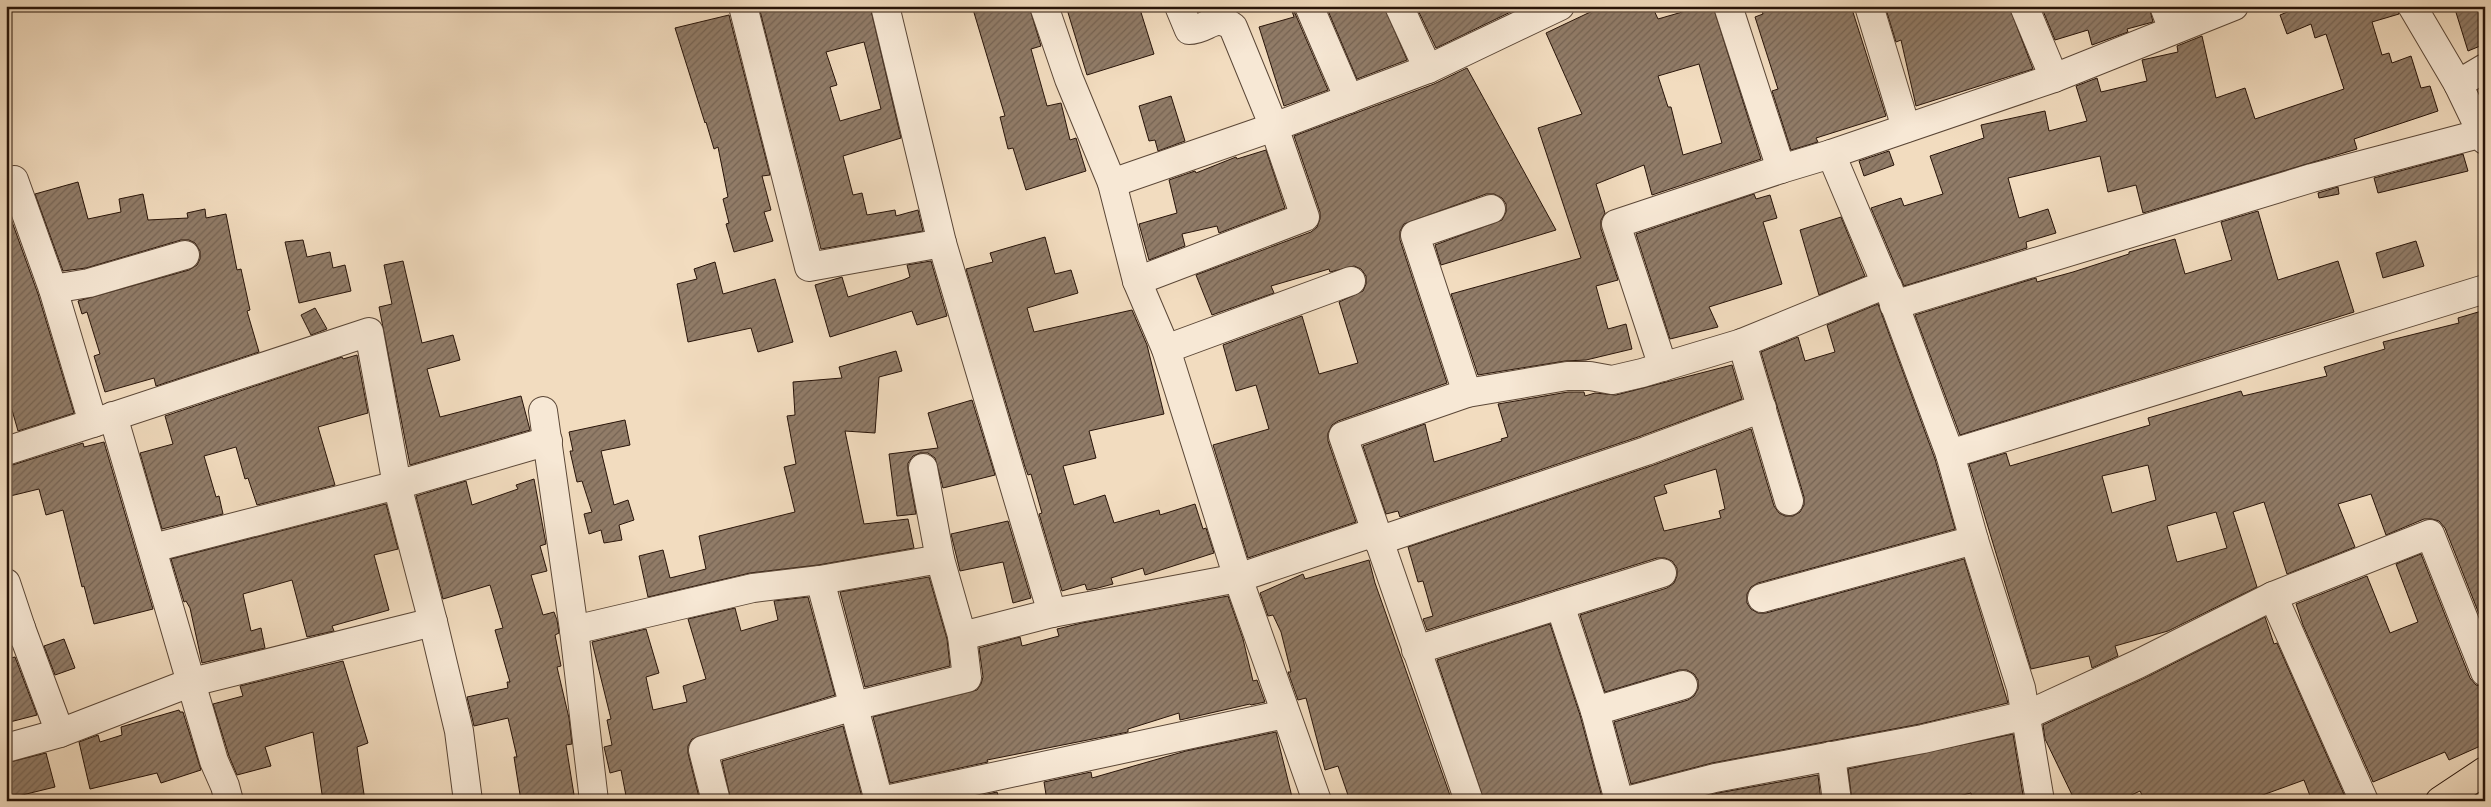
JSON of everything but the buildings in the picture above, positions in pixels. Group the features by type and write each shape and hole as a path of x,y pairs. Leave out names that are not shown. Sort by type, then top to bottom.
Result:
{"main road":[{"path":"2440,801 2485,771"}],"street":[{"path":"743,6 809,267 942,243"},
{"path":"885,6 942,243 1052,612"},
{"path":"1044,6 1070,79 1112,183 1137,281 1166,349 1238,578 1317,801"},
{"path":"1137,281 1305,217 1274,127 1233,27 1226,22 1218,20 1194,30 1189,30 1179,6"},
{"path":"1309,6 1349,99"},
{"path":"1399,6 1428,69"},
{"path":"1112,183 1274,127 1428,69 1558,6"},
{"path":"1728,6 1781,169"},
{"path":"1869,6 1906,128"},
{"path":"2024,6 2054,78"},
{"path":"1663,366 1616,224 1832,154 2054,78 2168,18 2234,6"},
{"path":"1468,801 1376,537 1343,436 1468,393 1567,376 1590,376 1612,380 1742,343 1890,294 2312,178 2484,137 2458,84 2412,6"},
{"path":"2458,84 2485,68"},
{"path":"1832,154 1890,294 1950,454 1974,540 2021,688 2040,801"},
{"path":"14,180 53,289 152,548 214,761 225,786 229,801"},
{"path":"1468,393 1415,235 1491,209"},
{"path":"53,289 89,283 185,255"},
{"path":"1166,349 1351,281"},
{"path":"1950,454 2485,289"},
{"path":"6,450 369,332 398,485 433,622 458,731 468,801"},
{"path":"1742,343 1789,501"},
{"path":"962,636 1052,612 1238,578 1376,537 1646,451 1762,408"},
{"path":"543,411 574,630 594,801"},
{"path":"152,548 398,485 548,441"},
{"path":"716,801 703,750 854,706 967,678 962,636 940,558 924,468"},
{"path":"1626,801 1716,778 1923,739 2027,715 2138,664 2273,596 2430,534 2485,672"},
{"path":"1762,598 1974,540"},
{"path":"574,630 753,588 820,580 940,558"},
{"path":"1416,650 1662,573"},
{"path":"820,580 880,801 1285,714"},
{"path":"6,583 14,631 60,733"},
{"path":"2273,596 2364,801"},
{"path":"1560,605 1595,711 1619,801"},
{"path":"6,748 60,733 192,682 433,622"},
{"path":"1595,711 1683,685"},
{"path":"1831,756 1837,801"}]}
